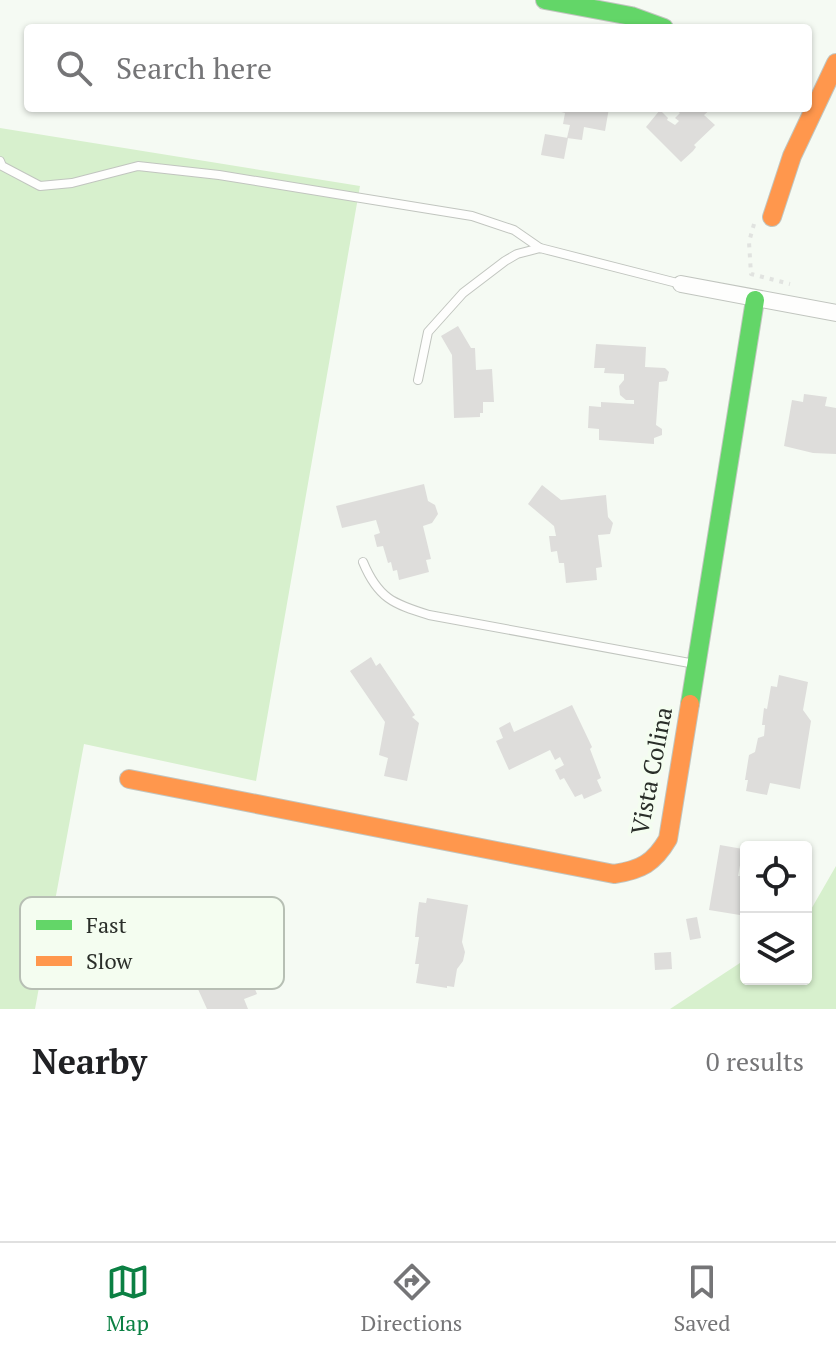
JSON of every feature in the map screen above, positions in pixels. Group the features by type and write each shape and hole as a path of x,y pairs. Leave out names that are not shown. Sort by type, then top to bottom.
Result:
{"street":[{"path":"545,0 570,2 653,24"},
{"path":"813,98 836,63"},
{"path":"772,217 808,112"},
{"path":"681,284 836,313"},
{"name":"Vista Colina","path":"129,779 614,874 639,870 656,860 668,839 755,300"}],"lane":[{"path":"0,161 2,166 40,186 72,183 138,166 219,175 472,216 514,230 540,248 681,284"},
{"path":"418,380 428,332 463,293 505,261 540,248"},
{"path":"363,562 370,579 382,594 403,607 429,615 696,664"}],"green space":[{"path":"0,128 360,186 256,781 84,744 56,897 20,897 20,989 39,989 35,1009 0,1009"},
{"path":"836,866 836,1009 670,1009 740,963 740,985 812,985 812,908"}],"building":[{"path":"561,112 608,112 605,131 584,127 582,140 567,138 570,125 563,124 565,113"},
{"path":"658,112 675,125 679,121 675,118 680,113 707,112 704,115 715,125 681,162 646,127"},
{"path":"545,134 568,138 564,159 541,155"},
{"path":"458,326 471,348 475,348 476,370 492,369 494,402 483,402 480,417 454,418 452,355 441,336"},
{"path":"596,344 646,347 645,367 665,368 669,372 667,381 659,382 656,425 662,429 662,435 654,438 654,444 599,440 599,429 588,428 589,406 601,407 601,402 634,404 634,400 626,400 620,395 619,386 624,374 604,373 605,368 594,368"},
{"path":"804,394 827,397 825,406 836,408 836,454 813,453 784,446 792,400 803,402"},
{"path":"424,484 428,501 435,505 438,514 432,523 423,526 431,559 426,560 429,572 399,580 397,570 393,571 391,562 388,563 383,546 377,547 374,535 380,533 376,520 342,528 336,506"},
{"path":"542,485 561,500 606,495 608,517 613,523 610,534 598,535 602,567 596,568 597,580 566,583 564,563 559,563 557,551 551,552 549,536 556,536 554,526 528,504"},
{"path":"371,657 376,666 380,663 415,715 412,717 419,723 407,781 384,776 388,758 379,755 385,722 350,671"},
{"path":"779,675 808,682 803,710 811,721 800,789 770,783 767,795 746,791 749,755 755,752 758,738 764,736 764,708 767,709 771,686 777,687"},
{"path":"572,705 592,747 590,749 601,778 597,780 602,791 584,799 582,794 575,797 564,778 560,780 555,770 564,765 560,757 555,760 550,750 509,770 496,741 503,738 499,728 510,722 514,732"},
{"path":"720,845 740,848 740,915 709,910"},
{"path":"427,898 468,905 462,942 465,952 457,969 454,987 416,983 419,964 415,964 419,937 415,937 417,917 419,902 426,903"},
{"path":"697,917 701,938 690,940 686,919"},
{"path":"671,952 672,969 655,970 654,953"},
{"path":"198,989 255,989 257,994 244,999 248,1009 207,1009"}],"traffic: fast":[{"path":"545,0 631,16 653,24"},
{"path":"690,704 755,300"}],"traffic: slow":[{"path":"772,217 792,156 836,63"},
{"path":"129,779 614,874 646,864 668,839 690,704"}]}
